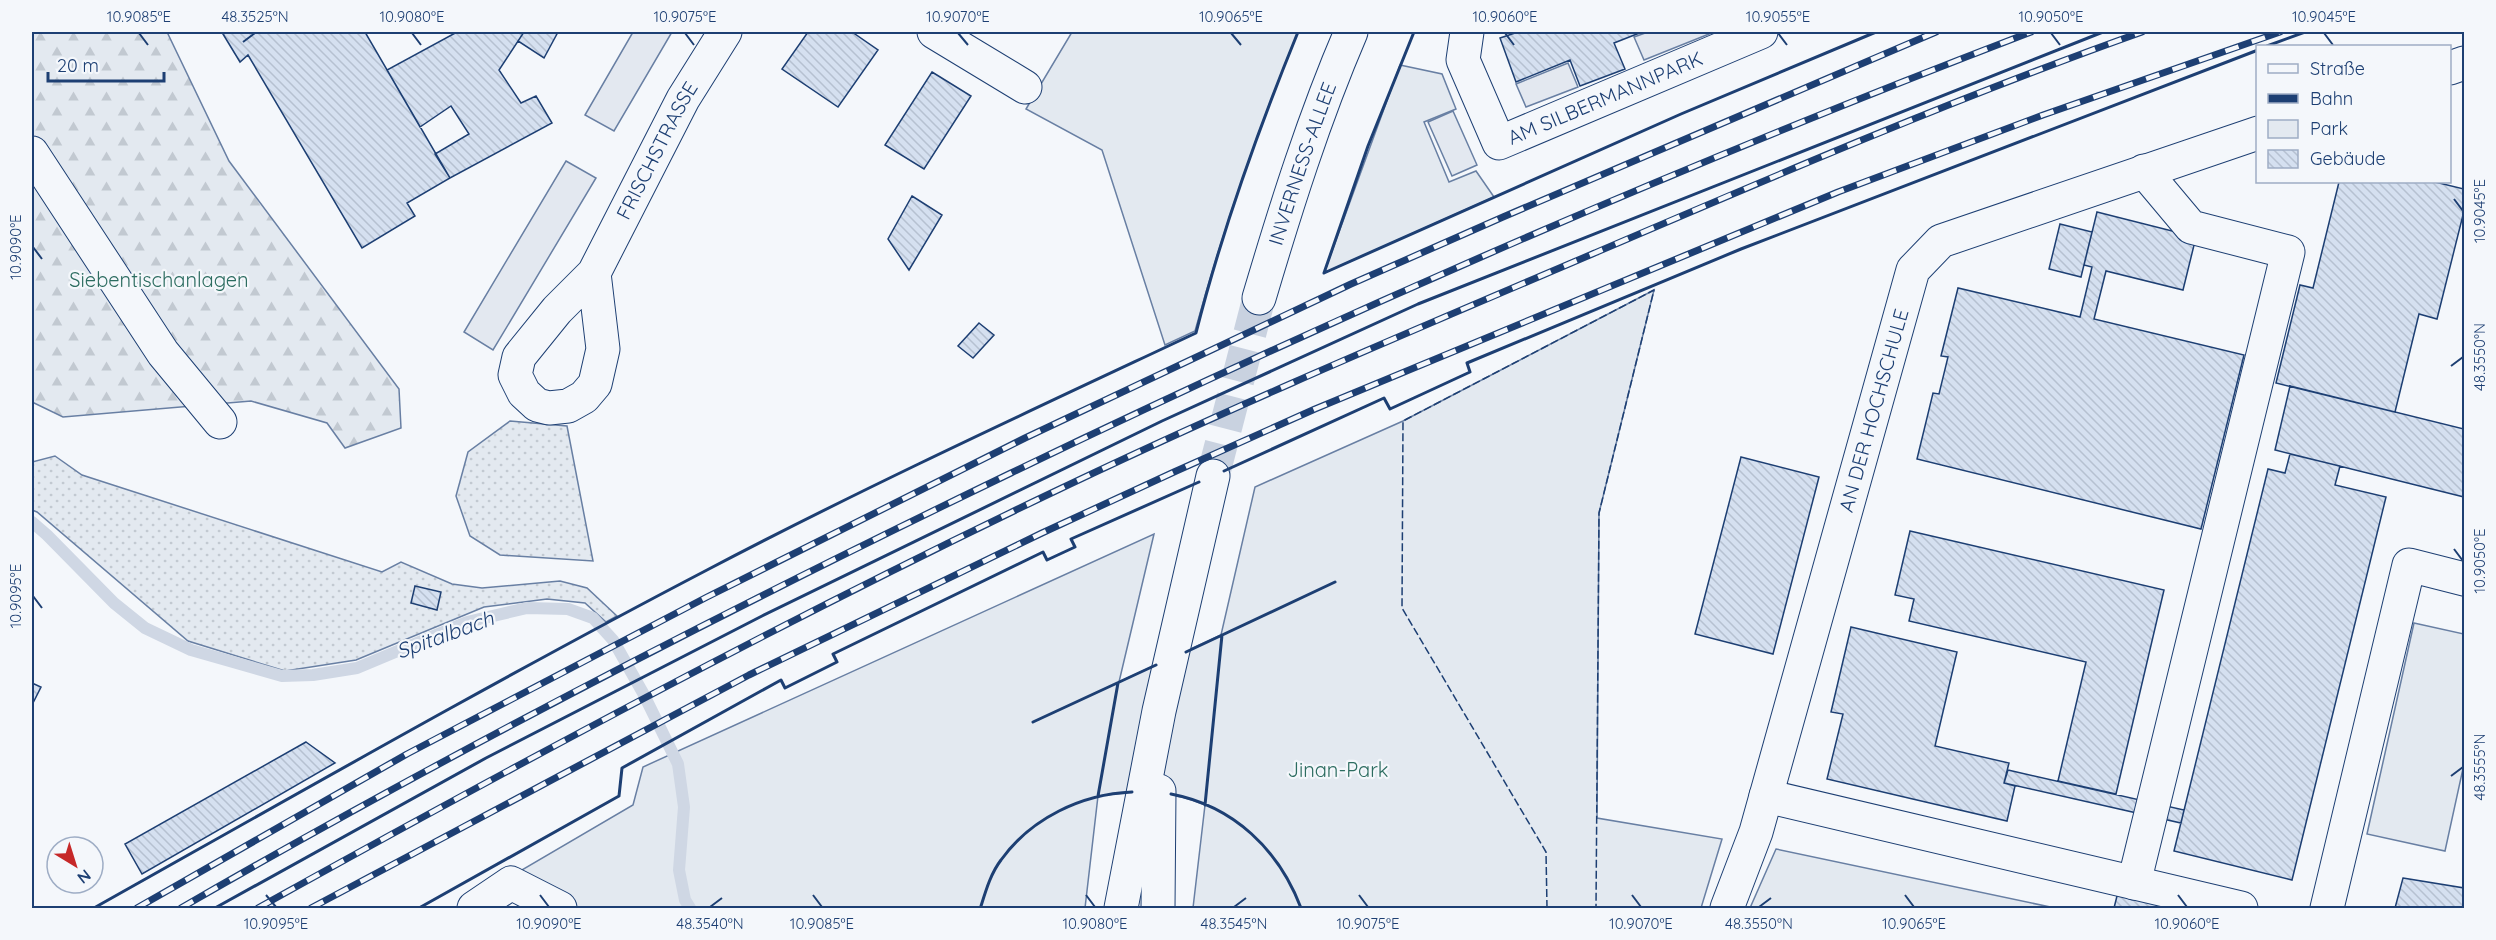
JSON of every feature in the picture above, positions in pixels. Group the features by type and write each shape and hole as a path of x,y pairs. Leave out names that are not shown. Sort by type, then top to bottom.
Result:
{"main road":[{"name":"FRISCHSTRASSE","path":"594,273 683,99 725,32"},
{"path":"934,32 1025,87"},
{"name":"INVERNESS-ALLEE","path":"1259,298 1308,140 1325,91 1351,32"},
{"name":"AM SILBERMANNPARK","path":"1465,46 1499,143 1761,32"},
{"name":"AN DER HOCHSCHULE","path":"1727,909 1756,832 1913,270 1941,241 2256,134"},
{"path":"32,153 163,353 220,422"},
{"path":"2134,884 2288,252 2191,227 2144,171"},
{"path":"1121,909 1159,711 1213,476"},
{"path":"2327,909 2409,565 2464,579"},
{"path":"1158,909 1159,711"},
{"path":"1766,796 2236,908"},
{"path":"474,909 511,883 560,909"}],"green space":[{"name":"Siebentischanlagen","path":"32,32 167,32 229,161 399,389 401,428 345,448 327,423 251,401 63,417 32,402"},
{"path":"1072,32 1298,32 1242,180 1195,331 1165,345 1102,150 1026,109"},
{"path":"1400,65 1442,74 1456,109 1424,122 1449,182 1476,171 1494,197 1324,273"},
{"name":"Jinan-Park","path":"1654,290 1599,513 1597,818 1722,839 1701,908 1193,908 1205,805 1166,794 1152,793 1098,796 1085,908 522,908 491,888 633,805 643,767 1154,534 1119,682 1221,635 1255,487 1403,421"},
{"path":"510,421 567,426 593,561 500,555 470,536 456,496 468,452"},
{"path":"55,456 82,475 382,572 401,562 452,584 482,588 560,581 587,588 617,616 606,622 585,603 547,599 484,607 356,660 285,671 188,641 32,510 32,462"},
{"path":"2414,623 2464,634 2464,764 2445,851 2367,834"},
{"path":"1776,849 2055,908 1750,908"}],"shaded area":[{"path":"633,32 672,32 614,131 585,115"},
{"path":"1648,32 1714,32 1644,60 1634,37"},
{"path":"1568,63 1578,87 1526,107 1516,84"},
{"path":"1453,111 1477,165 1452,176 1428,122"},
{"path":"566,161 596,178 493,350 464,332"}],"building":[{"path":"228,32 365,32 450,178 407,203 415,216 362,248 248,55 240,62 223,34"},
{"path":"457,32 524,32 499,70 521,103 536,96 552,123 450,178 435,154 469,134 451,106 420,127 387,70"},
{"path":"524,32 558,32 544,58 518,41"},
{"path":"808,32 852,32 878,50 838,107 782,69"},
{"path":"1518,32 1642,32 1614,43 1625,69 1580,86 1570,60 1516,82 1500,38"},
{"path":"932,72 971,96 924,169 885,145"},
{"path":"2339,183 2439,183 2464,189 2464,211 2437,319 2419,314 2395,412 2276,383 2300,285 2313,288"},
{"path":"912,196 942,215 909,270 888,239"},
{"path":"2097,212 2196,237 2183,290 2106,271 2094,319 2244,355 2201,529 1917,459 1933,393 1939,394 1948,357 1941,356 1958,288 2080,317 2092,267 2084,265"},
{"path":"2060,224 2092,232 2081,277 2049,269"},
{"path":"979,323 994,335 973,358 958,346"},
{"path":"2290,386 2464,429 2464,497 2275,450"},
{"path":"2290,454 2340,466 2335,485 2386,497 2292,880 2174,851 2268,469 2285,473"},
{"path":"1741,457 1819,477 1773,654 1695,634"},
{"path":"1910,531 2164,590 2116,794 2058,781 2086,662 1909,621 1914,599 1895,595"},
{"path":"415,586 441,592 437,610 411,603"},
{"path":"1851,627 1957,652 1935,746 2009,763 2004,783 2015,786 2007,821 1827,779 1843,714 1831,712"},
{"path":"32,683 41,687 32,705"},
{"path":"306,742 335,763 142,874 125,844"},
{"path":"2008,770 2184,810 2181,823 2004,783"},
{"path":"2403,878 2464,888 2464,908 2395,908"},
{"path":"2118,892 2187,908 2114,908"}],"waterway":[{"name":"Spitalbach","path":"32,522 114,603 145,628 191,650 282,676 313,675 357,668 467,622 527,608 568,609 593,618 613,640 643,693 678,764 684,807 679,870 685,900 690,908"}],"tunnel":[{"path":"1213,476 1259,298"}],"railway":[{"path":"137,908 407,754 707,597 1025,438 1351,284 1936,32"},
{"path":"181,908 385,793 696,629 905,524 1137,413 1389,298 1644,187 2031,32"},
{"path":"258,908 550,748 747,645 1112,464 1316,372 1796,168 1934,111 2142,32"},
{"path":"311,908 749,675 1042,533 1315,409 1838,192 2043,115 2280,32"}],"fence":[{"path":"1547,908 1546,852 1402,608 1403,421 1654,290 1599,513 1596,908"}],"wall":[{"path":"94,908 476,694 707,570 889,478 1196,333 1217,256 1242,181 1298,32"},
{"path":"1324,273 1368,146 1414,32"},
{"path":"1324,273 1681,114 1876,32"},
{"path":"215,908 486,758 762,616 1162,421 1418,304 2103,32"},
{"path":"2270,45 2305,32"},
{"path":"1224,471 1384,398 1390,409 1470,372 1467,363 1741,249 2256,51"},
{"path":"419,908 619,796 622,768 781,680 785,688 837,662 833,654 1043,552 1047,560 1075,547 1071,539 1199,482"},
{"path":"1186,652 1335,582"},
{"path":"1205,805 1222,635"},
{"path":"1033,722 1156,665"},
{"path":"1098,796 1118,683"},
{"path":"981,906 997,865 1027,832 1042,821 1076,803 1132,792"},
{"path":"1171,794 1215,809 1234,820 1251,834 1280,867 1301,908"}]}
